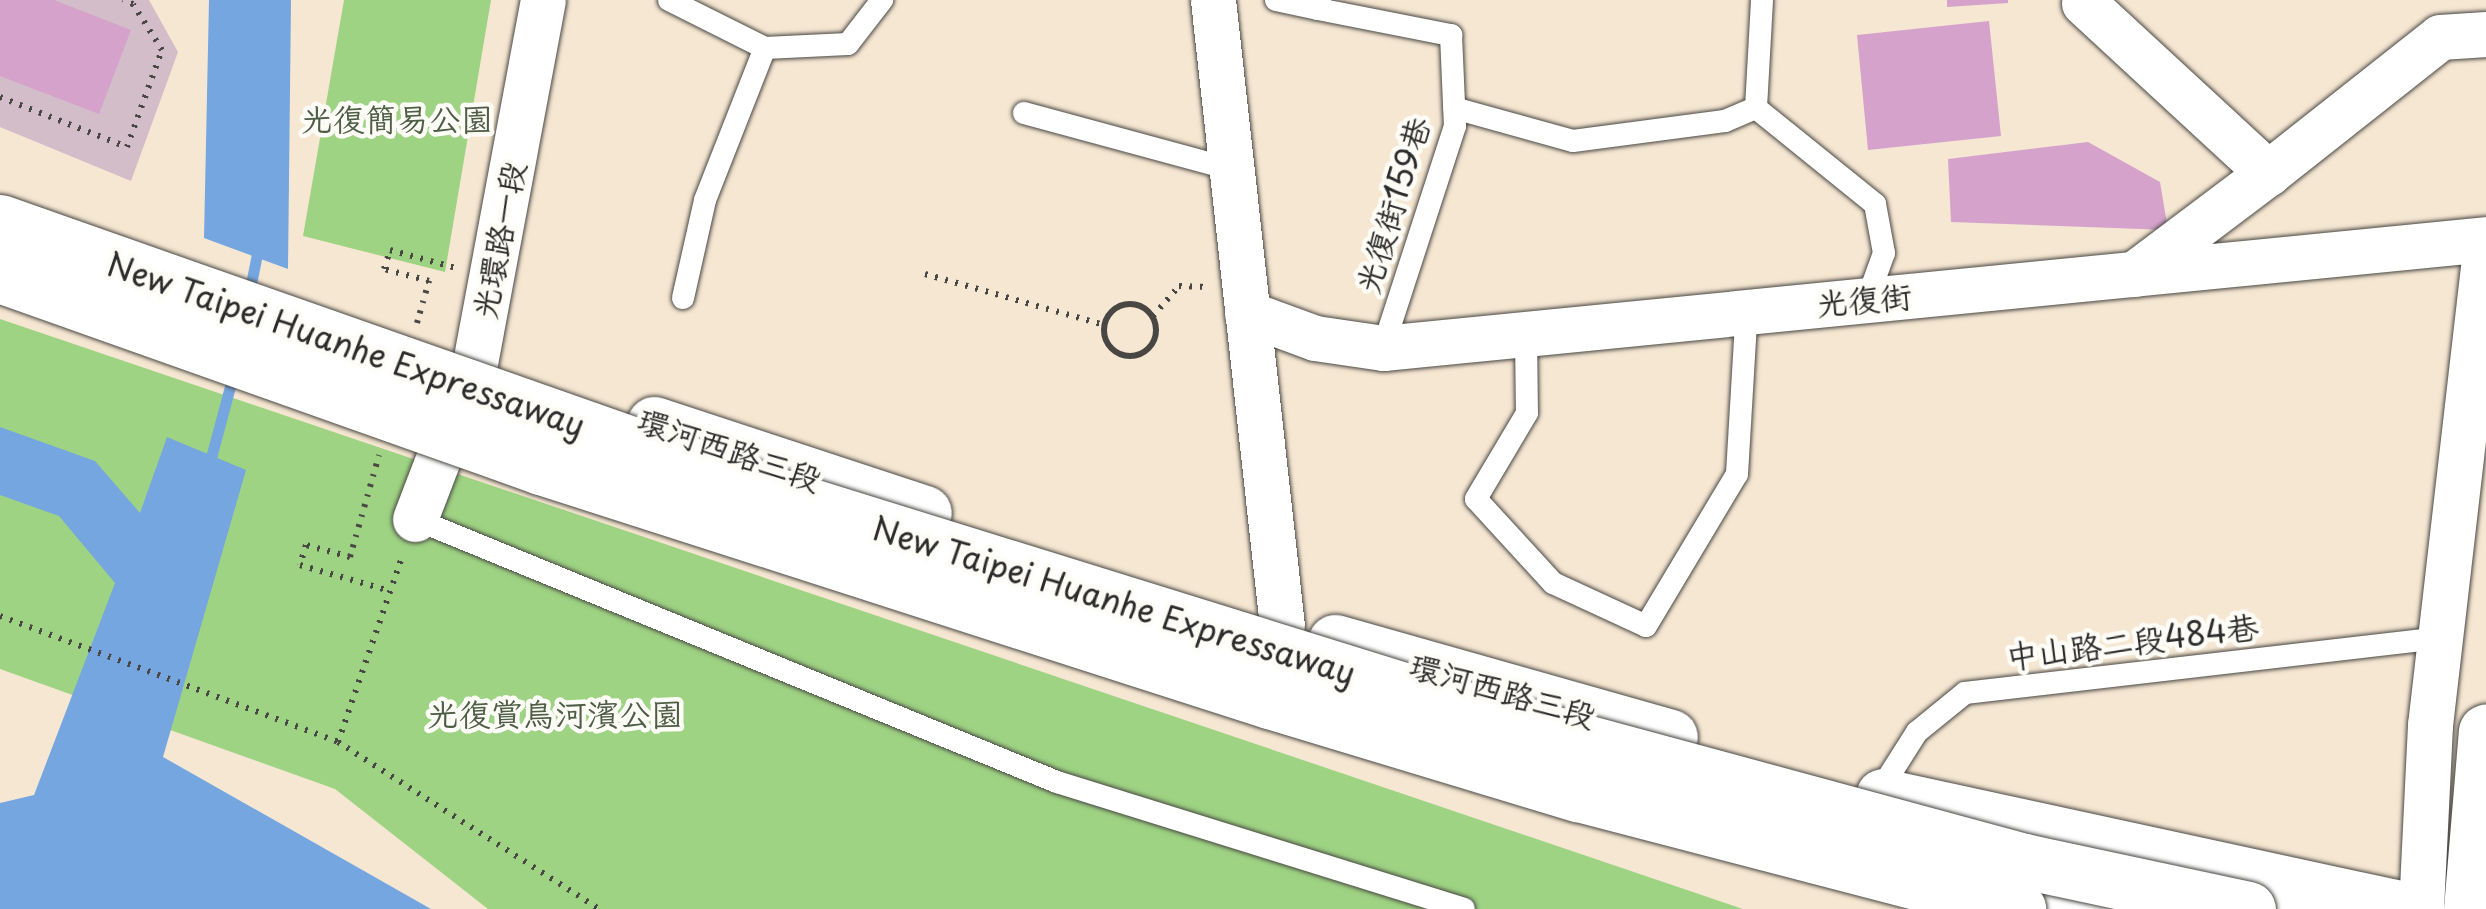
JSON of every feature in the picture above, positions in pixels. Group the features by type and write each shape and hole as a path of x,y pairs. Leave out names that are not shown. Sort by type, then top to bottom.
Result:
{"main road":[{"path":"0,194 162,280"},
{"name":"New Taipei Huanhe Expressaway","path":"0,222 780,496 1456,706 2024,862 2248,909"},
{"path":"0,251 162,280"},
{"name":"New Taipei Huanhe Expressaway","path":"0,275 542,467 1269,701 1578,794 2018,909"},
{"name":"環河西路三段","path":"162,280 300,301 467,388 1385,719 2087,909"},
{"name":"環河西路三段","path":"162,280 282,352 467,388 1877,795 2404,909"},
{"path":"2471,909 2486,732"}],"street":[{"name":"光環路一段","path":"415,519 467,388 543,0"},
{"path":"1213,0 1282,626"},
{"path":"2084,2 2268,172"},
{"path":"2134,274 2440,37 2486,34"},
{"path":"2250,262 2268,172"},
{"path":"2421,909 2430,724 2486,239"},
{"name":"光復街","path":"1246,301 1315,338 1383,348 1747,308 1867,300 2486,239"}],"lane":[{"path":"668,0 765,48 848,44 882,0"},
{"path":"1276,0 1319,5"},
{"path":"1756,108 1762,0"},
{"name":"光復街159巷","path":"1319,5 1451,35 1454,126 1383,348"},
{"path":"683,298 704,200 765,48"},
{"path":"1454,108 1574,142 1725,122 1756,108"},
{"path":"1756,108 1875,204 1884,253 1867,300"},
{"path":"1024,113 1230,169"},
{"path":"1526,335 1527,413 1476,498 1553,583 1646,626 1737,474 1747,308"},
{"path":"415,519 1057,782 1464,909"},
{"name":"中山路二段484巷","path":"1877,795 1917,732 1965,693 2441,638"}],"path":[{"path":"0,97 127,147 162,50 133,4 123,0"},
{"path":"429,281 384,269 390,250 434,262"},
{"path":"925,274 1104,325"},
{"path":"1153,316 1130,304 1114,309 1104,325 1111,349 1134,357 1154,341 1153,316 1178,286 1246,301"},
{"path":"338,742 415,519"},
{"path":"350,557 306,545 300,565 390,592"},
{"path":"0,616 338,742 599,909"}],"shaded area":[{"path":"0,0 149,0 178,52 131,181 0,127"}],"green space":[{"name":"光復簡易公園","path":"344,0 491,0 445,272 303,236"},
{"name":"光復賞鳥河濱公園","path":"0,319 1743,909 488,909 335,789 0,669"}],"water":[{"path":"209,0 291,0 288,269 204,238"},
{"path":"0,427 95,461 140,513 167,437 246,470 163,757 431,909 0,909 0,803 34,795 115,583 59,516 0,495"}],"building":[{"path":"0,0 54,0 131,30 99,114 0,76"},
{"path":"1947,0 2008,0 2008,3 1947,7"},
{"path":"1989,21 2001,136 1868,150 1857,35"},
{"path":"2088,142 2160,182 2168,230 1951,222 1948,159"}],"waterway":[{"path":"249,294 259,244"},
{"path":"208,469 234,371"}]}
